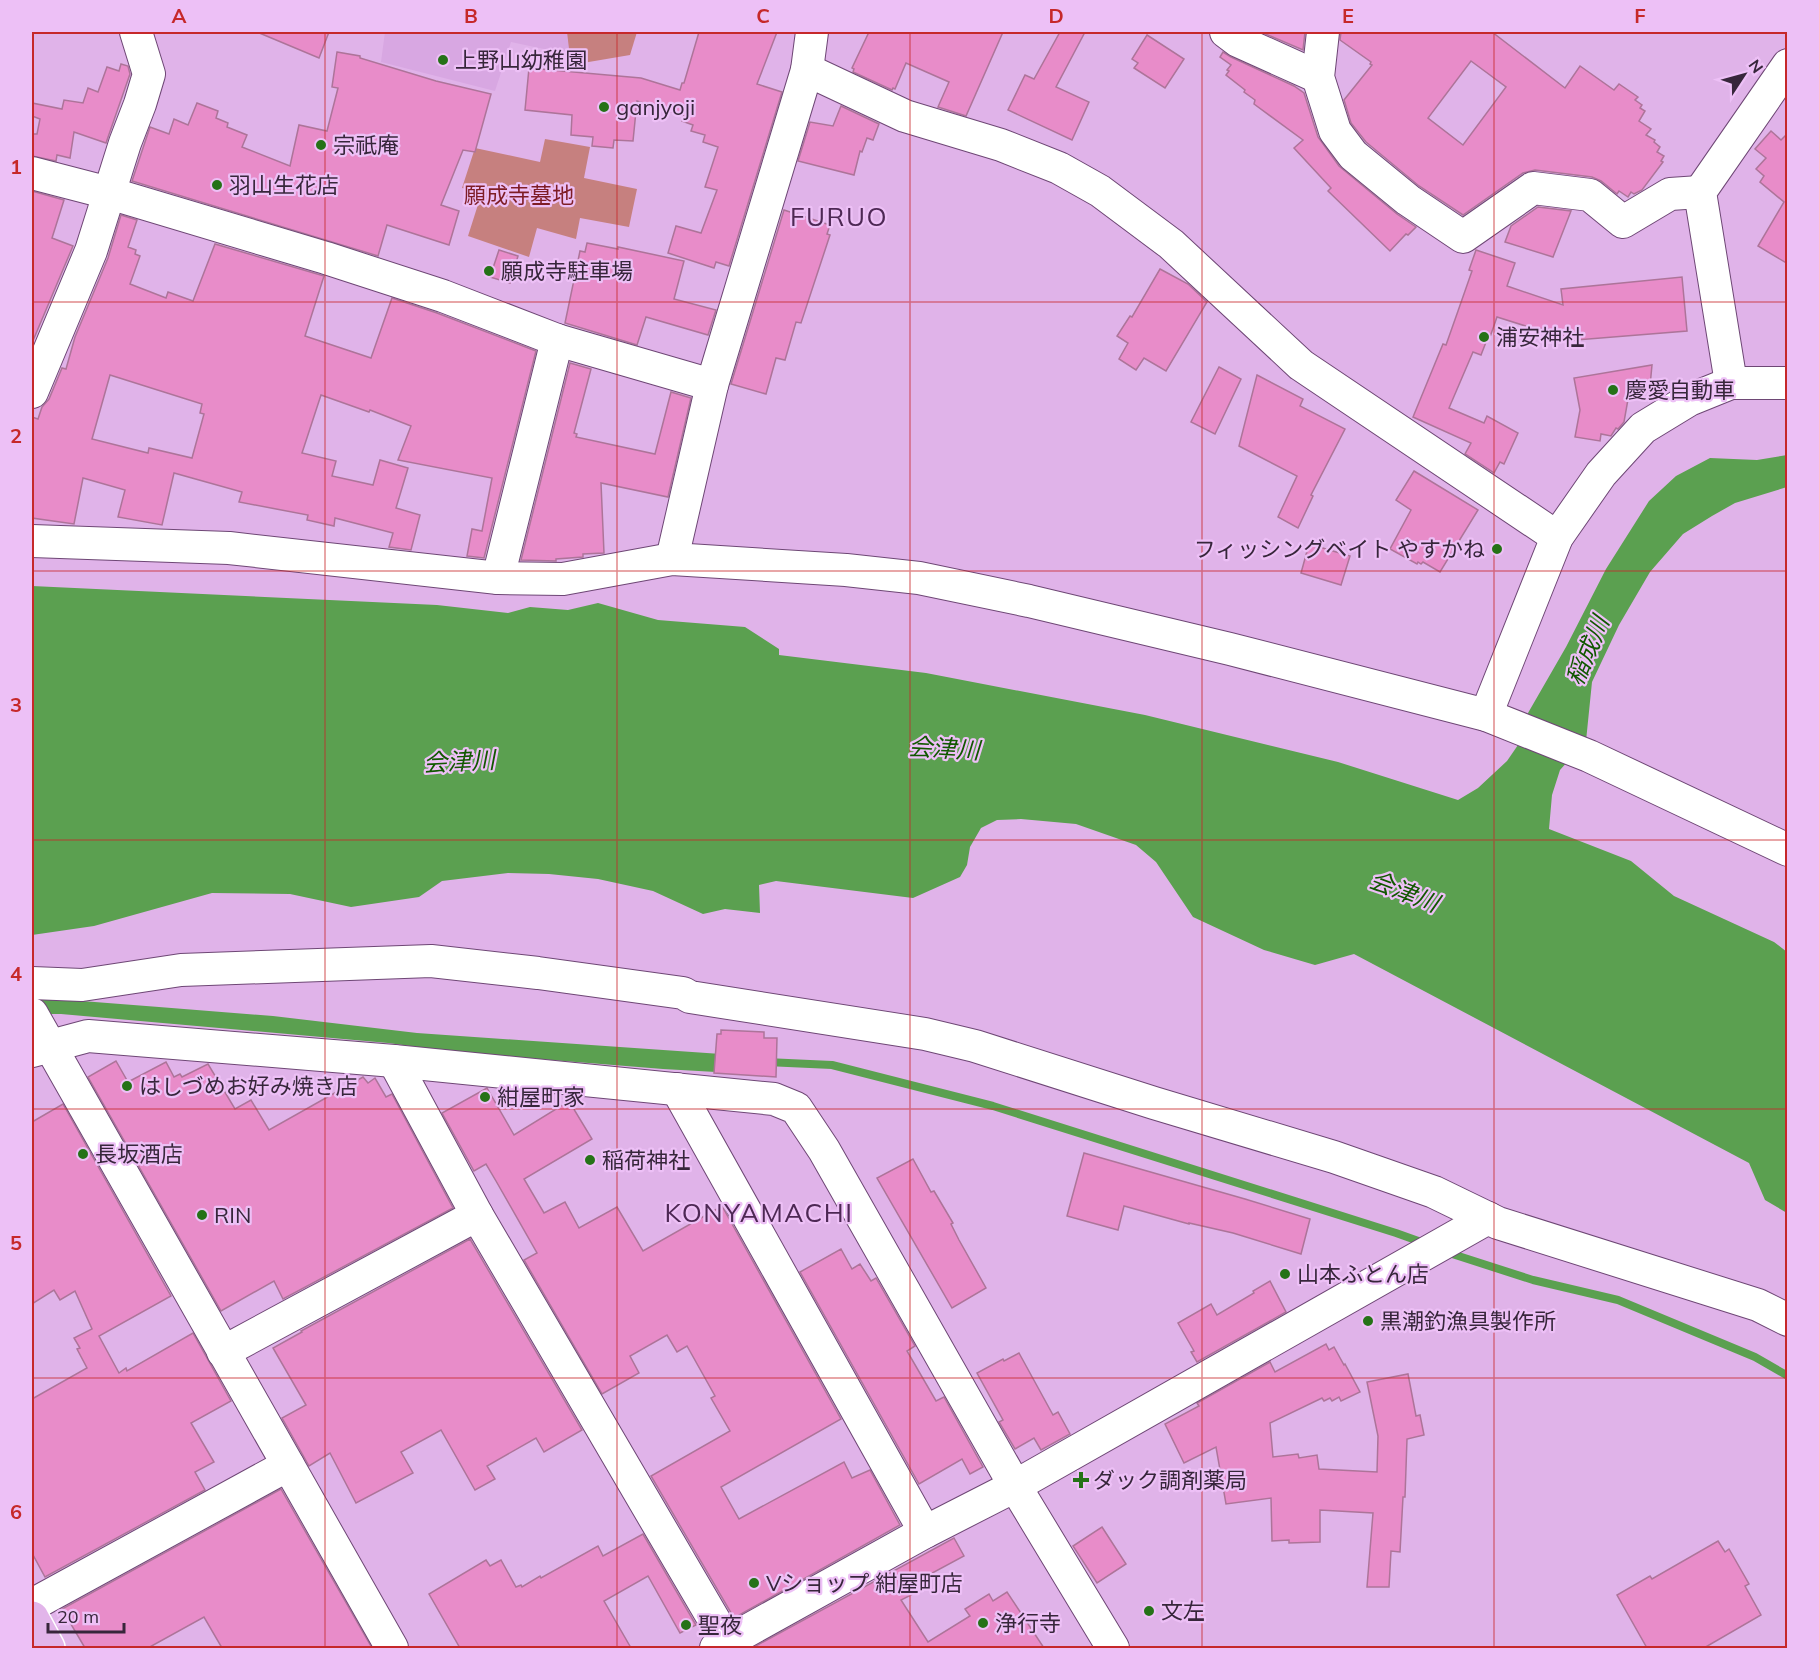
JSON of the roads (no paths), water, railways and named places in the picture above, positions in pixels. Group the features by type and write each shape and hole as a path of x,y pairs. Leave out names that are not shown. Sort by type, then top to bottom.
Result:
{"main road":[{"path":"32,1618 48,1648"}],"street":[{"path":"32,392 38,355 91,251 149,74 136,32"},
{"path":"672,559 712,385 807,70 813,32"},
{"path":"1226,32 1238,40 1318,76"},
{"path":"1323,32 1318,76 1335,130 1353,155 1408,200 1463,237 1533,188 1590,195 1623,222 1670,194 1700,192"},
{"path":"1731,383 1700,192 1788,66"},
{"path":"807,70 905,116 1001,145 1059,168 1100,191 1171,244 1301,365 1557,537"},
{"path":"32,173 109,193 326,258 443,296 556,340 712,385"},
{"path":"498,578 556,340"},
{"path":"1486,715 1557,537 1601,474 1643,428 1689,400 1731,383 1788,383"},
{"path":"32,542 229,548 498,578 563,579 672,559 846,570 919,578 1029,601 1197,641 1486,715 1589,756 1788,850"},
{"path":"32,982 82,985 181,970 431,961 683,993 690,997 925,1034 975,1046 1345,1161 1434,1192 1498,1223 1758,1305 1788,1320"},
{"path":"32,1014 40,1048 223,1352 392,1648"},
{"path":"40,1048 88,1036 394,1061 676,1089 774,1099 796,1108 824,1150 1015,1486 1113,1648"},
{"path":"394,1061 477,1215 722,1645 925,1532 1015,1486 1488,1218"},
{"path":"676,1089 925,1532"},
{"path":"223,1352 477,1215"},
{"path":"32,1605 288,1465"}],"water":[{"path":"1787,455 1787,487 1735,503 1712,516 1683,534 1650,572 1619,625 1592,682 1586,741 1560,770 1552,795 1549,829 1631,861 1674,896 1774,942 1787,952 1787,1213 1765,1200 1749,1163 1354,954 1315,965 1264,950 1193,917 1156,862 1136,845 1076,824 1021,819 997,820 981,828 970,847 967,865 960,877 913,898 776,881 759,885 760,913 725,909 703,914 653,891 598,879 508,873 442,881 419,897 351,907 290,894 212,893 94,926 32,935 32,586 437,605 508,613 530,607 568,610 598,603 658,620 745,627 779,649 779,655 926,673 1145,715 1338,762 1458,800 1478,788 1507,761 1518,745 1528,713 1566,647 1606,569 1649,501 1676,476 1710,458 1757,460"},
{"path":"32,999 273,1016 417,1033 721,1054 716,1072 663,1069 463,1053 388,1043 61,1014 32,1014"}],"waterway":[{"path":"766,1062 832,1065 993,1106 1424,1243"},
{"path":"1446,1252 1533,1280 1618,1300 1755,1357 1788,1376"}],"place":[{"name":"上野山幼稚園","path":"443,60"},
{"name":"ganjyoji","path":"604,107"},
{"name":"宗祇庵","path":"321,145"},
{"name":"羽山生花店","path":"217,185"},
{"name":"願成寺駐車場","path":"489,271"},
{"name":"浦安神社","path":"1484,337"},
{"name":"慶愛自動車","path":"1613,390"},
{"name":"フィッシングベイト やすかね","path":"1497,549"},
{"name":"はしづめお好み焼き店","path":"127,1086"},
{"name":"紺屋町家","path":"485,1097"},
{"name":"長坂酒店","path":"83,1154"},
{"name":"稲荷神社","path":"590,1160"},
{"name":"RIN","path":"202,1215"},
{"name":"山本ふとん店","path":"1285,1274"},
{"name":"黒潮釣漁具製作所","path":"1368,1321"},
{"name":"ダック調剤薬局","path":"1081,1480"},
{"name":"Vショップ 紺屋町店","path":"754,1583"},
{"name":"文左","path":"1149,1611"},
{"name":"浄行寺","path":"983,1623"},
{"name":"聖夜","path":"686,1625"}],"district":[{"name":"FURUO","path":"839,217"},
{"name":"KONYAMACHI","path":"759,1213"}],"park label":[{"name":"願成寺墓地","path":"519,195"}],"water label":[{"name":"稲成川","path":"1588,651"},
{"name":"会津川","path":"944,749"},
{"name":"会津川","path":"459,762"},
{"name":"会津川","path":"1404,892"}]}
